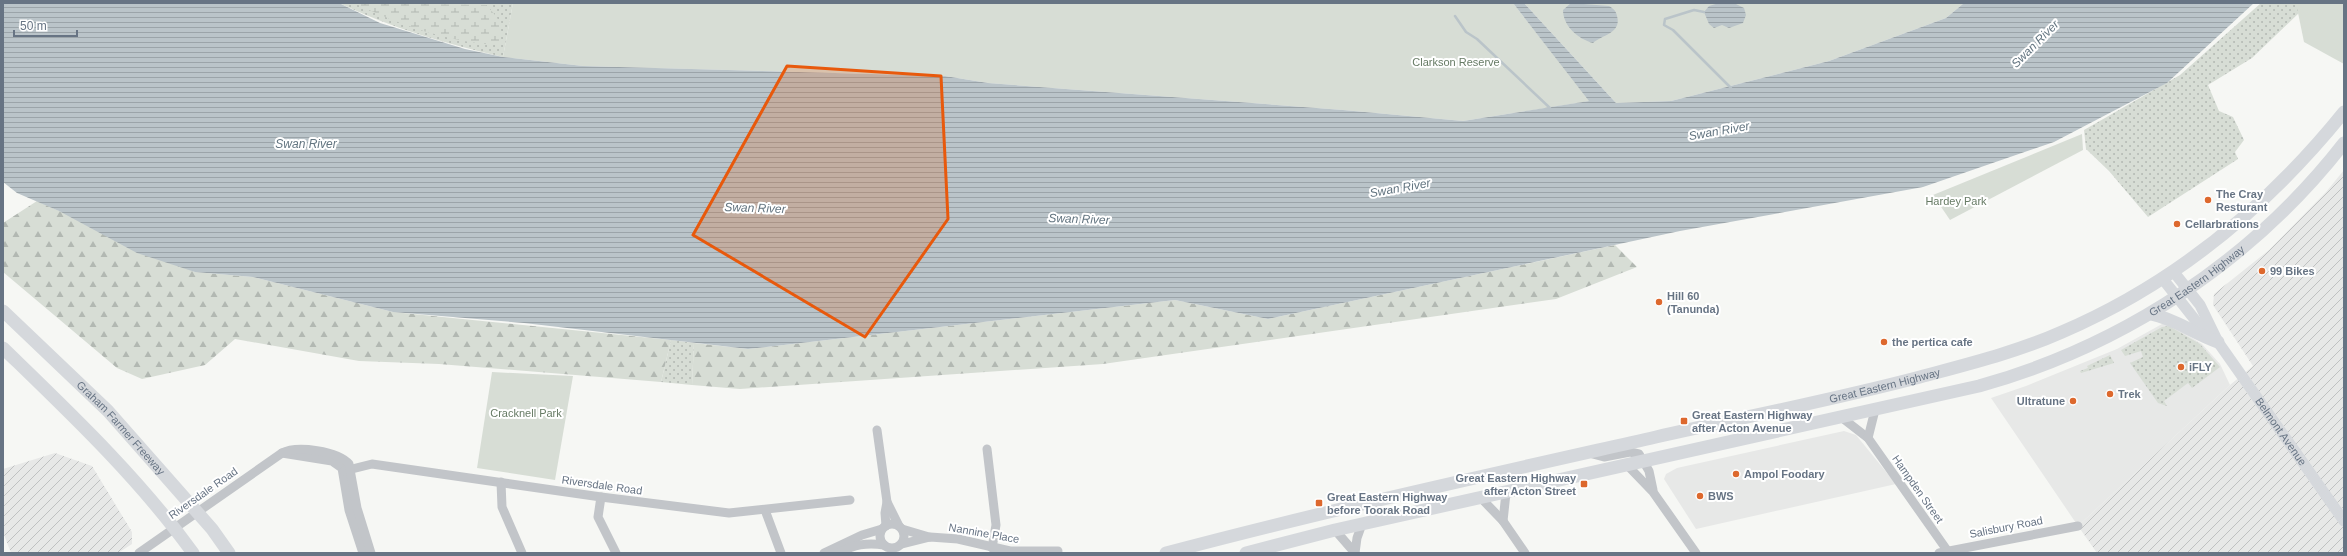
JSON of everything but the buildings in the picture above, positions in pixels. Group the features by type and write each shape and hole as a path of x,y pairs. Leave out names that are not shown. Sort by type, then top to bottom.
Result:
{"highway":[{"name":"Great Eastern Highway","path":"1166,553 1377,500 1862,392 1972,363 2060,333 2091,319 2167,275 2222,236 2270,194 2323,138 2344,112"},
{"name":"Great Eastern Highway","path":"1246,553 1335,530 1876,410 1979,386 2018,375 2074,354 2150,314 2182,293 2224,262 2284,210 2344,143"},
{"name":"Graham Farmer Freeway","path":"3,311 108,411 212,529 230,553"},
{"path":"2150,314 2166,317 2201,336 2218,342"},
{"path":"3,348 101,443 156,506 193,553"}],"main road":[{"name":"Belmont Avenue","path":"2167,275 2182,293 2200,305 2218,342 2344,521"}],"street":[{"path":"1868,438 1876,410"},
{"name":"Hampden Street","path":"1841,417 1868,438 1945,552"},
{"path":"877,430 887,502 884,527 880,537 888,549"},
{"path":"987,449 996,525 992,548"},
{"path":"1589,453 1604,457 1634,452 1639,454 1649,471 1654,492"},
{"name":"Riversdale Road","path":"139,553 282,453 332,461 348,470 372,464 602,497 729,513 850,500"},
{"path":"1626,465 1654,492 1696,553"},
{"path":"348,470 349,510 363,553"},
{"path":"348,470 357,508 371,553"},
{"path":"501,482 502,507 522,553"},
{"path":"1503,521 1506,493"},
{"path":"602,497 598,517 616,553"},
{"path":"1480,497 1503,521 1525,553"},
{"path":"838,553 851,546 865,543 888,549 901,547 905,536 887,502"},
{"path":"765,510 781,553"},
{"path":"824,553 862,535 884,527 893,524 901,527"},
{"path":"1355,553 1357,538 1362,524"},
{"name":"Salisbury Road","path":"1945,552 2078,526"},
{"name":"Nannine Place","path":"901,527 930,538"},
{"path":"1335,530 1355,553"},
{"name":"Nannine Place","path":"901,547 930,538 958,538 992,548 1016,552 1058,551"}],"highlighted area":[{"path":"787,66 941,76 948,219 865,337 693,235"}],"shaded area":[{"path":"2344,170 2344,553 2097,553 2078,526 2230,385 2253,366 2213,305 2214,294 2269,250 2326,192"},
{"path":"2162,324 2169,324 2202,344 2220,364 2230,385 2078,526 1991,398 2026,386 2117,349"},
{"path":"1844,431 1856,435 1896,484 1696,529 1664,479 1666,474 1677,468"},
{"path":"55,453 92,466 132,532 132,544 118,553 11,553 3,532 3,469"}],"green space":[{"path":"339,3 513,3 503,57 461,47 399,28"},
{"path":"354,3 486,5 495,15 499,23 499,45 461,41 424,31 388,18"},
{"name":"Clarkson Reserve","path":"513,3 1513,3 1590,101 1463,121 1343,110 988,83 945,76 583,66 503,57"},
{"path":"1524,3 1964,3 1946,18 1829,61 1671,101 1616,103"},
{"path":"2261,3 2297,3 2300,12 2252,58 2208,85 2219,111 2233,117 2244,140 2235,152 2238,159 2148,217 2109,171 2086,149 2084,130 2180,75"},
{"path":"2296,3 2344,3 2344,64 2304,42"},
{"name":"Hardey Park","path":"2082,134 2083,150 1950,220 1933,195"},
{"path":"37,201 195,272 253,277 393,312 671,340 661,382 439,364 359,361 235,339 205,365 142,379 117,368 3,272 3,223"},
{"path":"1615,245 1637,267 1556,299 1103,364 740,389 692,385 694,343 748,349 1175,300 1268,319"},
{"path":"2169,326 2200,344 2220,367 2192,388 2188,383 2164,401 2167,406 2158,403 2130,363 2143,357 2141,351 2125,356 2121,350 2162,327"},
{"path":"671,340 694,343 692,385 661,382"},
{"path":"2110,355 2114,363 2081,373 2080,371 2088,368 2087,366"},
{"name":"Cracknell Park","path":"492,372 573,376 555,480 477,468"}],"water":[{"name":"Swan River","path":"3,3 339,3 380,23 465,49 503,57 583,66 945,76 988,83 1343,110 1463,121 1589,101 1513,3 1524,3 1616,103 1671,101 1829,61 1946,18 1964,3 2254,3 2167,83 2054,142 1923,187 1680,231 1268,319 1175,300 748,349 524,323 393,312 253,277 195,272 137,253 59,211 17,193 3,182"},
{"path":"1571,3 1609,6 1616,13 1618,22 1617,26 1610,33 1593,43 1587,41 1572,31 1566,21 1563,10"},
{"path":"1719,3 1734,3 1744,8 1746,15 1743,23 1729,28 1722,25 1714,28 1709,24 1704,12 1709,6"}],"waterway":[{"path":"1704,12 1694,10 1665,19 1664,25 1673,30 1731,88"},
{"path":"1455,16 1466,32 1477,39 1550,108"}],"place":[{"name":"The Cray Resturant","path":"2208,200"},
{"name":"Cellarbrations","path":"2177,224"},
{"name":"99 Bikes","path":"2262,271"},
{"name":"Hill 60 (Tanunda)","path":"1659,302"},
{"name":"the pertica cafe","path":"1884,342"},
{"name":"iFLY","path":"2181,367"},
{"name":"Trek","path":"2110,394"},
{"name":"Ultratune","path":"2073,401"},
{"name":"Great Eastern Highway after Acton Avenue","path":"1684,421"},
{"name":"Ampol Foodary","path":"1736,474"},
{"name":"Great Eastern Highway after Acton Street","path":"1584,484"},
{"name":"BWS","path":"1700,496"},
{"name":"Great Eastern Highway before Toorak Road","path":"1319,503"}]}
